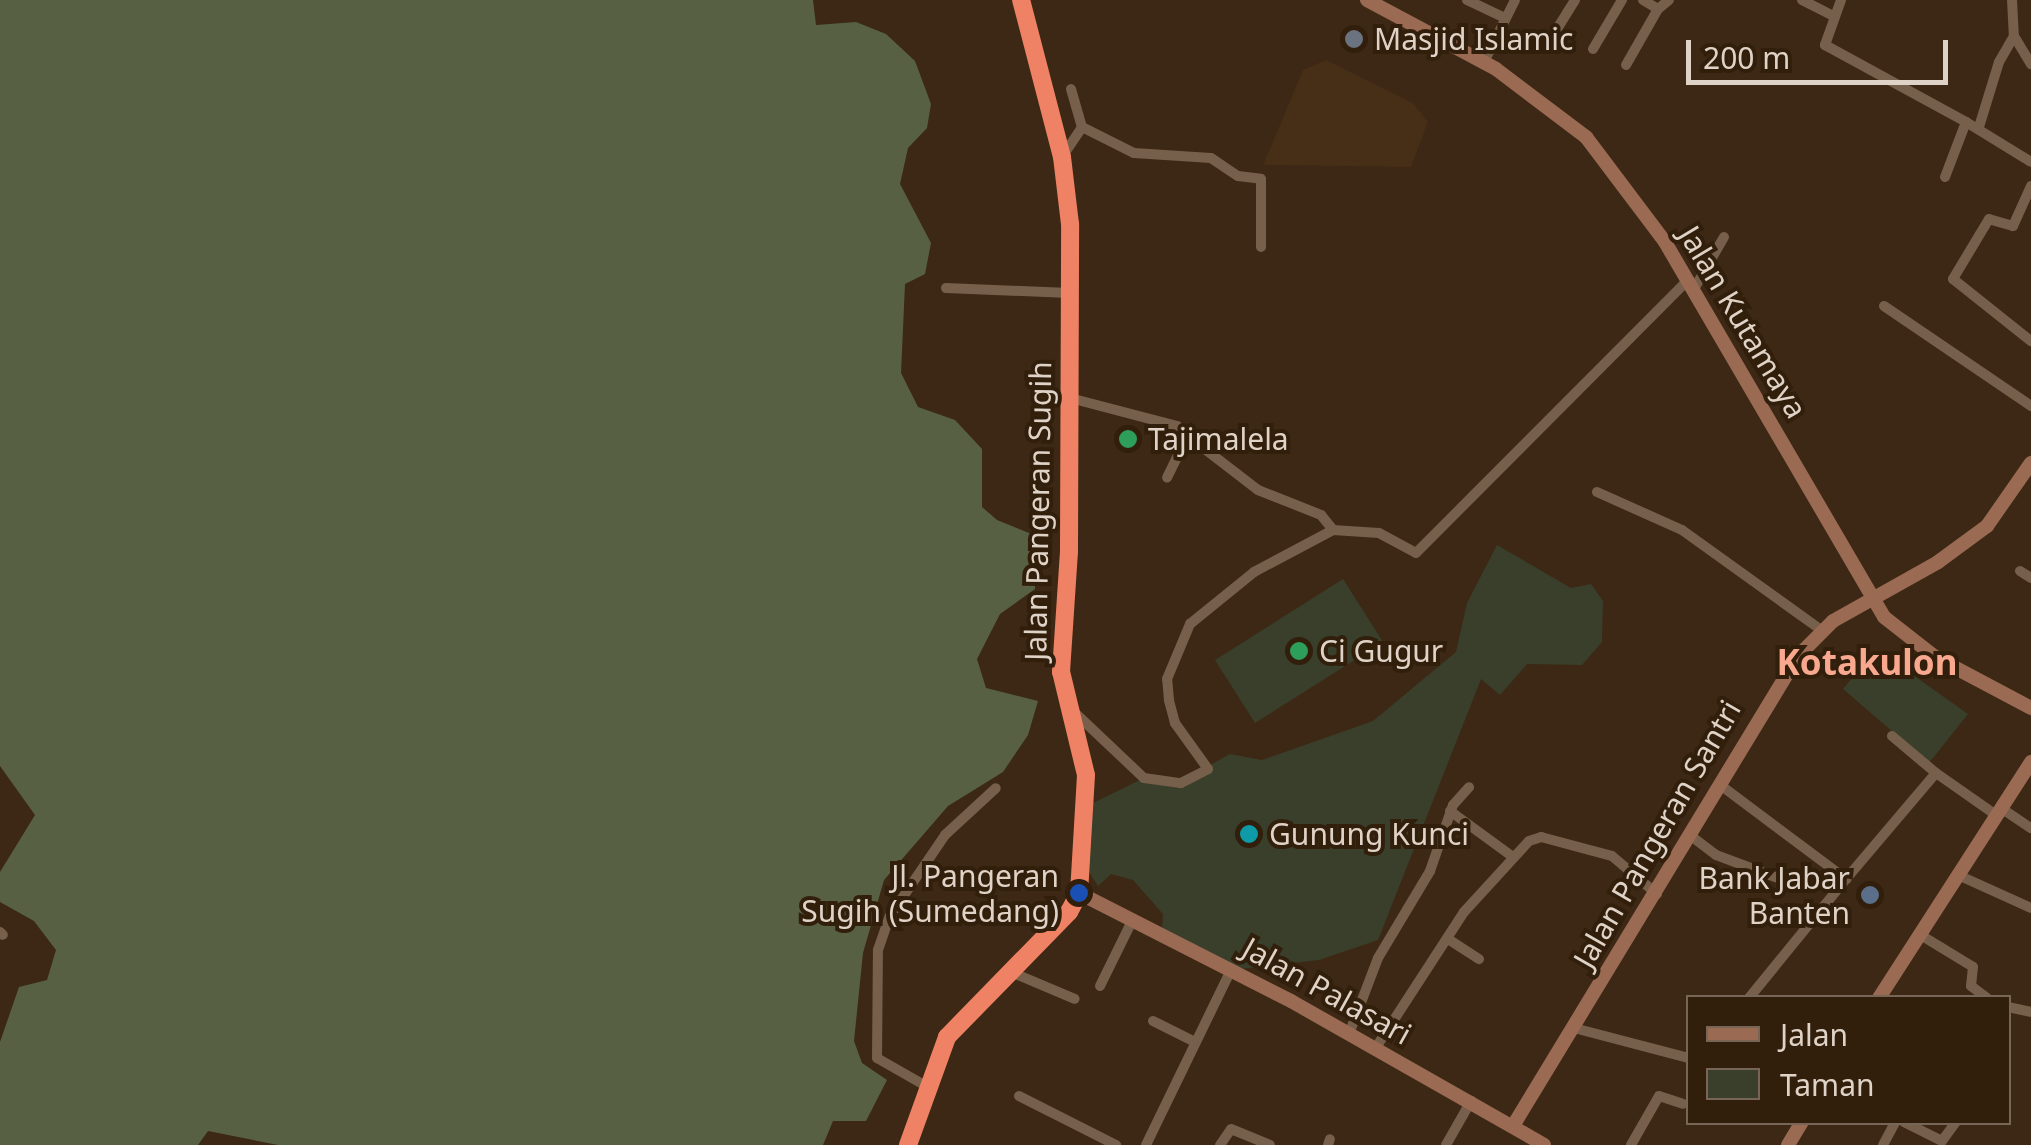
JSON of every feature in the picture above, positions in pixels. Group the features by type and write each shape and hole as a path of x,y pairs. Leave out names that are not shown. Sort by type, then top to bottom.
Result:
{"highway":[{"name":"Jalan Pangeran Sugih","path":"1021,0 1062,158 1070,398 1061,658 1068,706 1086,775 1080,893"},
{"path":"908,1145 926,1086 948,1038 1080,893"}],"street":[{"name":"Jalan Kutamaya","path":"1367,0 1391,6 1484,62 1586,136 1691,285 1876,596 1884,617 1908,640 2031,708"},
{"path":"1467,0 1505,18"},
{"path":"1484,62 1515,0"},
{"path":"1547,45 1576,0"},
{"path":"1593,49 1622,0"},
{"path":"1643,0 1658,9"},
{"path":"1626,65 1658,9 1669,0"},
{"path":"1802,0 1833,16"},
{"path":"1841,0 1825,46 1980,127 2031,162"},
{"path":"2012,0 2014,36 2031,64"},
{"path":"1980,127 1999,62 2014,36"},
{"path":"1071,90 1082,127 1134,153 1211,158 1238,176 1261,179 1261,247"},
{"path":"1945,177 1966,122"},
{"path":"1062,158 1082,127"},
{"path":"2031,186 2013,226 1989,219 1952,280 2031,341"},
{"path":"1068,706 1144,778 1181,783 1208,769 1174,723 1168,700 1167,679 1190,624 1254,572 1333,530 1379,533 1416,553 1691,285 1724,236"},
{"path":"946,288 1068,293"},
{"path":"1884,306 2031,406"},
{"path":"1070,398 1159,418 1258,490 1321,514 1333,530"},
{"path":"1167,478 1184,433"},
{"name":"Jalan Pangeran Santri","path":"1513,1126 1658,894 1755,718 1821,630 1987,526 2031,463"},
{"path":"1597,492 1682,530 1821,630"},
{"path":"2020,571 2031,578"},
{"path":"1892,736 1936,773 2031,828"},
{"path":"1882,995 2031,762"},
{"path":"1751,995 1936,773"},
{"path":"1719,784 1846,879"},
{"path":"926,1086 877,1058 878,950 890,916 945,835 996,788"},
{"path":"1349,1034 1378,958 1430,871 1450,811 1469,788"},
{"path":"1450,811 1513,857"},
{"path":"1691,836 1716,855 1778,878"},
{"path":"1375,1048 1448,939 1513,857 1541,837 1624,860 1658,894"},
{"path":"1958,875 2031,908"},
{"name":"Jalan Palasari","path":"1080,893 1375,1048 1544,1145"},
{"path":"1100,986 1133,919"},
{"path":"1918,934 1974,967 1971,986 1983,995"},
{"path":"1448,939 1479,959"},
{"path":"1146,1145 1231,970"},
{"path":"1010,971 1075,1000"},
{"path":"1152,1020 1195,1042"},
{"path":"1574,1028 1631,1048 1686,1058"},
{"path":"1019,1096 1116,1145"},
{"path":"1631,1145 1660,1096 1683,1104"},
{"path":"1446,1145 1470,1102"},
{"path":"1910,1125 1942,1142 1954,1125"},
{"path":"1220,1145 1231,1129 1270,1145"}],"shaded area":[{"path":"1326,60 1413,103 1428,122 1411,167 1263,165 1303,70"}],"green space":[{"path":"0,0 813,0 816,25 856,22 886,34 915,61 931,104 927,128 908,148 900,184 931,243 925,274 905,284 901,373 918,407 955,420 982,449 982,507 997,520 1034,535 1035,589 1000,614 977,659 986,688 1038,701 1028,735 1003,772 948,806 884,880 863,953 854,1041 862,1063 887,1080 866,1121 833,1121 823,1145 278,1145 208,1131 198,1145 0,1145 0,1042 19,987 47,980 56,950 34,921 0,902 0,872 35,815 0,766"},
{"name":"Gunung Kunci","path":"1497,545 1571,588 1591,584 1603,601 1602,642 1582,665 1527,664 1500,695 1481,679 1378,940 1319,960 1231,970 1162,933 1163,914 1133,880 1111,874 1098,886 1080,859 1083,808 1144,778 1185,779 1230,754 1262,760 1373,721 1456,652 1467,603"},
{"name":"Ci Gugur","path":"1343,579 1383,642 1255,723 1215,660"},
{"path":"1896,663 1968,714 1929,763 1843,689 1863,665"}],"place":[{"name":"Masjid Islamic","path":"1354,39"},
{"name":"Tajimalela","path":"1128,439"},
{"name":"Ci Gugur","path":"1299,651"},
{"name":"Gunung Kunci","path":"1249,834"},
{"name":"Jl. Pangeran Sugih (Sumedang)","path":"1079,893"},
{"name":"Bank Jabar Banten","path":"1870,895"}],"district":[{"name":"Kotakulon","path":"1867,662"}]}
